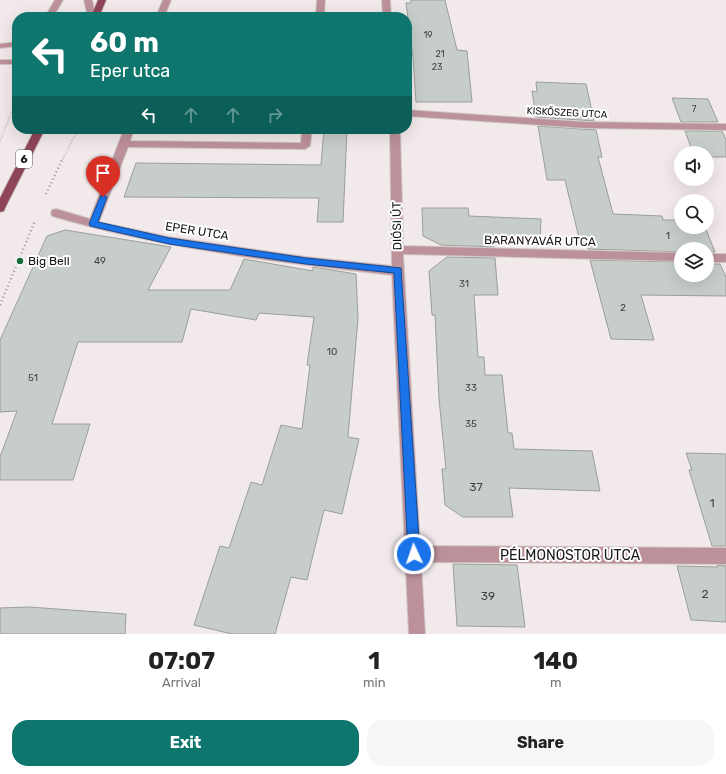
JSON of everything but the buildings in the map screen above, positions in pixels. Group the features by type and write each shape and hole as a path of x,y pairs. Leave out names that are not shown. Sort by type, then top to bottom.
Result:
{"main road":[{"path":"96,12 102,0"},
{"name":"6","path":"0,208 4,191 37,134"}],"street":[{"path":"51,12 59,0"},
{"path":"88,0 92,12"},
{"path":"162,12 167,0"},
{"path":"320,12 321,0"},
{"path":"386,0 387,12"},
{"path":"0,46 12,45"},
{"path":"1,62 12,62"},
{"path":"1,62 12,68"},
{"name":"KISKŐSZEG UTCA","path":"412,113 584,125 726,127"},
{"path":"93,224 127,134"},
{"path":"124,144 305,146 306,134"},
{"name":"DIÓSI ÚT","path":"395,134 398,271 417,634"},
{"name":"EPER UTCA","path":"56,213 93,224 169,241 306,261 398,271"},
{"name":"BARANYAVÁR UTCA","path":"398,250 674,257"},
{"path":"714,258 726,258"},
{"name":"PÉLMONOSTOR UTCA","path":"414,554 726,556"}],"path":[{"path":"0,141 12,111"}],"place":[{"name":"Big Bell","path":"20,261"}],"route":[{"path":"103,197 93,224 169,241 306,261 398,271 414,554"}]}
